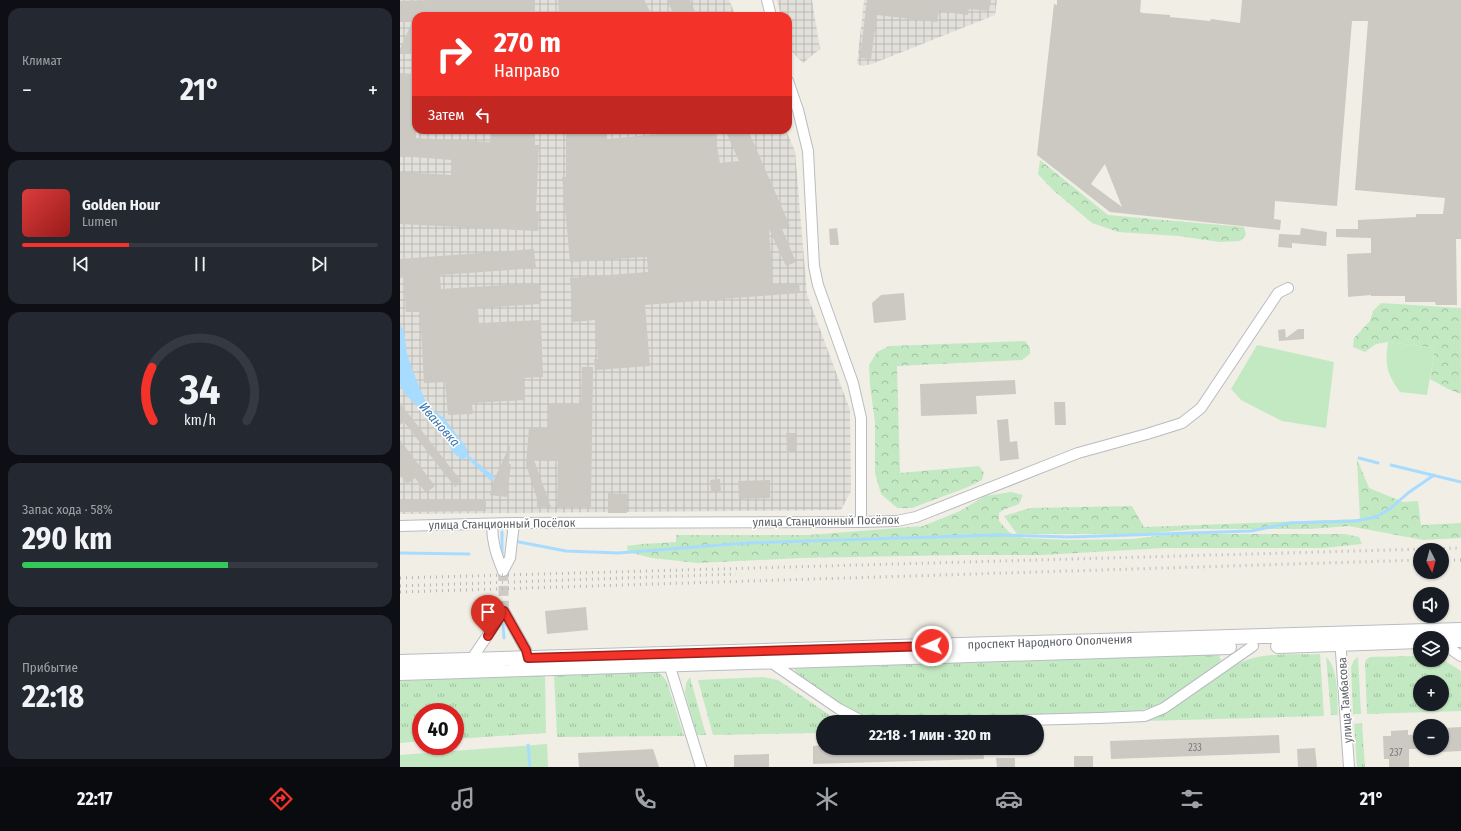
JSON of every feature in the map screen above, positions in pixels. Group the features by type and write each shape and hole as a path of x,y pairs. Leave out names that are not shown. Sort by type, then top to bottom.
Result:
{"street":[{"path":"767,0 770,12"},
{"path":"792,93 808,151 814,266 818,285 853,383 861,418 861,522"},
{"name":"улица Станционный Посёлок","path":"400,526 514,523 861,522 897,520 916,517 1078,453 1182,423 1201,408 1278,293 1288,288"},
{"path":"492,524 492,540 498,559 504,571 510,558 514,523"},
{"path":"472,665 504,611 526,650 528,663"},
{"name":"проспект Народного Ополчения","path":"668,659 769,661 1253,646 1461,630"},
{"name":"проспект Народного Ополчения","path":"400,673 472,665 528,663 1340,639 1413,641"},
{"name":"улица Тамбасова","path":"1340,639 1349,767"},
{"path":"1449,641 1461,640"},
{"path":"1044,719 1145,716 1164,708 1253,646"},
{"path":"1449,647 1461,656"},
{"path":"668,659 701,767"},
{"path":"769,661 839,709 851,715"},
{"name":"проспект Народного Ополчения","path":"400,662 472,665"}],"shaded area":[{"path":"400,0 729,0 734,12 412,12 412,134 788,134 795,151 807,294 850,410 851,491 841,510 400,514"},
{"path":"777,0 812,0 820,49 803,63 792,52 792,12 780,12"},
{"path":"864,0 997,0 995,15 872,64 862,66 857,64"}],"green space":[{"path":"1040,160 1108,215 1244,227 1246,235 1240,241 1220,242 1178,236 1118,232 1092,223 1052,189 1038,174"},
{"path":"1381,303 1461,308 1461,394 1430,379 1435,348 1388,342 1376,344 1365,352 1353,347 1354,338 1370,321 1373,311"},
{"path":"1025,341 1030,347 1030,354 1022,360 897,366 900,473 979,466 984,473 982,480 968,487 912,508 897,508 881,494 875,473 875,423 869,365 877,352 889,346"},
{"path":"1388,342 1435,348 1427,395 1400,392 1389,373 1387,363"},
{"path":"1257,345 1334,362 1326,428 1282,421 1241,400 1231,389"},
{"path":"1357,459 1369,488 1403,502 1418,501 1421,525 1461,523 1461,538 1423,540 1349,526 1310,529 1196,529 1141,534 1017,534 1004,516 1030,508 1132,506 1144,527 1360,519"},
{"path":"1011,492 1023,495 1019,504 999,513 999,521 1009,532 1015,536 1024,538 1069,540 1133,539 1170,534 1345,534 1359,537 1362,544 1324,548 1165,548 1042,555 801,558 698,563 652,558 628,552 627,546 676,542 676,535 809,535 923,526 960,511 985,496"},
{"path":"1216,654 1219,655 1221,660 1215,667 1186,688 1166,700 1144,709 1133,712 1030,715 861,715 848,709 797,674 794,669 797,667"},
{"path":"1320,654 1324,716 1145,721 1161,714 1235,665 1245,661 1265,656"},
{"path":"1413,656 1413,667 1449,667 1449,663 1461,671 1461,711 1367,714 1366,660 1370,657"},
{"path":"1326,657 1333,668 1335,676 1338,715 1331,715"},
{"path":"1358,657 1361,714 1353,714 1351,667 1354,660"},
{"path":"655,671 662,675 667,682 684,736 557,737 554,674"},
{"path":"545,674 546,733 464,738 464,703 412,703 412,742 400,743 400,679"},
{"path":"690,677 706,735 697,735 685,693 686,683"},
{"path":"763,677 778,680 830,715 816,715 816,733 713,735 698,680"},
{"path":"1362,723 1365,767 1357,767 1354,724"},
{"path":"547,744 548,767 400,767 400,755 464,755 464,750"}],"water":[{"path":"400,325 404,331 407,353 412,369 424,398 432,409 444,418 466,447 468,455 495,477 491,481 466,457 463,460 452,452 448,442 420,409 404,393 400,385"}],"building":[{"path":"535,0 535,12 412,12 412,22 400,22 400,1"},
{"path":"558,0 644,0 650,12 559,12"},
{"path":"667,0 690,0 695,12 672,12"},
{"path":"867,0 991,0 989,11 969,9 968,15 939,11 937,22 877,15 871,59 860,58"},
{"path":"1057,0 1141,0 1140,12 1143,13 1170,15 1170,17 1210,21 1211,19 1240,23 1242,0 1461,0 1461,239 1456,239 1457,305 1436,305 1435,302 1405,302 1405,296 1371,295 1348,297 1347,254 1371,253 1371,238 1336,237 1336,229 1358,229 1358,220 1416,217 1416,214 1443,214 1445,198 1355,190 1368,21 1352,21 1337,206 1275,201 1274,219 1281,220 1280,230 1110,212 1037,155 1054,4 1057,5","holes":["1105,164 1122,207 1091,184"]},
{"path":"412,22 412,54 400,54 400,49"},
{"path":"400,73 412,74 412,134 416,134 416,138 490,142 491,134 535,134 535,145 539,145 536,212 539,212 538,231 400,224 400,172 451,175 452,160 400,156"},
{"path":"566,134 607,134 607,139 659,134 715,134 720,163 739,161 727,134 750,134 790,226 782,229 796,262 786,266 769,229 773,285 799,283 800,293 645,305 650,366 595,370 594,359 598,359 595,320 573,322 570,278 648,272 647,257 570,262 562,177 566,177"},
{"path":"837,228 839,245 830,245 829,229"},
{"path":"1301,228 1327,232 1326,246 1292,243 1292,248 1278,247 1279,234 1300,235"},
{"path":"534,249 536,268 440,275 441,289 539,283 540,304 478,308 479,323 541,320 543,377 523,378 525,400 472,403 473,414 448,415 445,382 424,383 420,312 406,312 404,277 400,278 400,259"},
{"path":"904,293 906,320 874,323 872,303 881,295"},
{"path":"1285,329 1286,338 1298,329 1304,329 1304,339 1279,341 1278,330"},
{"path":"582,367 593,367 591,507 557,507 558,461 534,460 551,507 537,507 537,499 526,465 529,427 548,428 549,403 581,404"},
{"path":"1015,380 1016,394 976,396 977,414 921,416 920,384"},
{"path":"1054,402 1065,402 1066,425 1055,425"},
{"path":"400,403 462,482 455,487 404,422 400,425"},
{"path":"1008,419 1010,442 1017,441 1019,459 1000,461 997,420"},
{"path":"786,433 796,433 797,452 787,453"},
{"path":"400,440 435,486 426,493 415,478 407,484 400,475"},
{"path":"510,445 509,464 511,464 507,497 490,495 492,484"},
{"path":"720,479 721,491 711,492 710,480"},
{"path":"770,480 770,498 739,499 738,481"},
{"path":"608,493 627,494 627,513 608,513"},
{"path":"486,499 486,511 400,512 400,500"},
{"path":"586,607 588,630 547,634 545,611"},
{"path":"1461,727 1461,751 1449,752 1449,728"},
{"path":"1408,730 1408,735 1413,735 1413,749 1409,749 1409,767 1389,767 1389,759 1384,759 1383,736 1391,736 1391,731"},
{"path":"1279,735 1280,753 1111,759 1110,741"},
{"path":"813,746 816,746 816,755 984,755 984,759 813,764"},
{"path":"1315,748 1317,767 1298,767 1297,749"},
{"path":"653,749 659,767 579,767 578,753"},
{"path":"769,754 769,767 734,767 734,755"},
{"path":"1074,756 1093,756 1093,767 1074,767"},
{"path":"996,758 1015,758 1015,767 997,767"}],"waterway":[{"path":"1359,458 1378,463"},
{"path":"1391,465 1461,482"},
{"path":"519,542 566,551 618,553 747,543 996,535 1070,537 1251,531 1290,523 1355,521 1376,517 1391,508 1408,493 1434,475"},
{"name":"Ивановка","path":"502,532 502,555"},
{"path":"400,553 469,554"},
{"name":"Ивановка","path":"503,625 504,638"},
{"name":"Ивановка","path":"528,745 530,767"}],"tunnel":[{"path":"503,571 504,611"}],"railway":[{"path":"400,578 1461,548"},
{"path":"400,592 1413,560"},
{"path":"1449,560 1461,560"},
{"path":"400,586 736,574"}],"route":[{"path":"488,636 504,611 526,650 528,658 932,646"}]}
